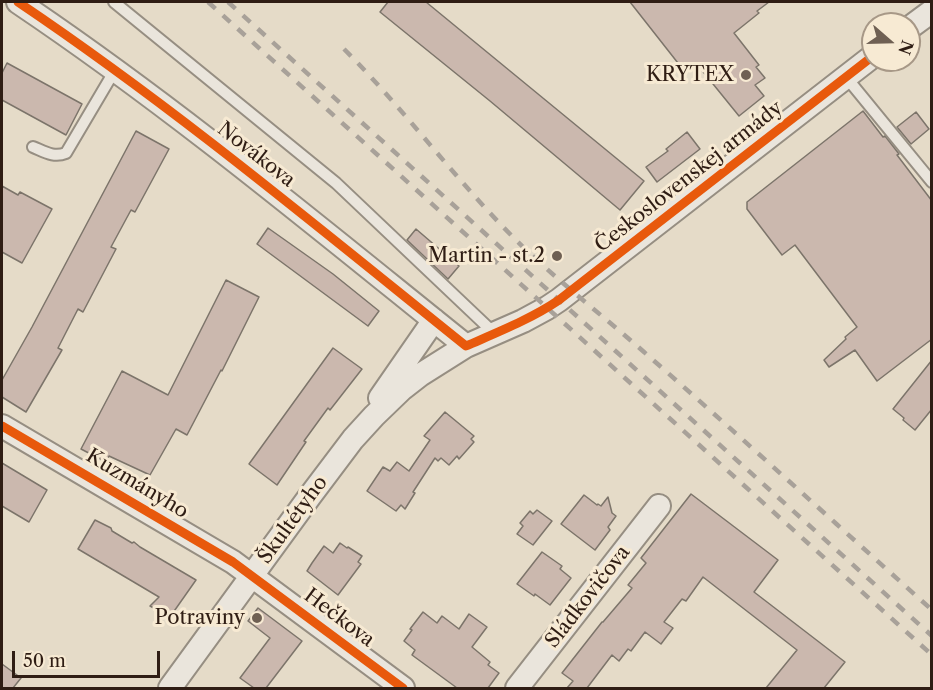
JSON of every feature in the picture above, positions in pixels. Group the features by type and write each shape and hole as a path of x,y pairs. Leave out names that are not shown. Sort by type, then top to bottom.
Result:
{"street":[{"name":"Novákova","path":"18,2 115,70 247,170 466,346"},
{"name":"Československej armády","path":"523,321 547,308 596,273 861,65"},
{"name":"Škultétyho","path":"170,688 353,439 434,320"},
{"name":"Škultétyho","path":"353,439 402,389 420,375 466,346 523,321"},
{"name":"Kuzmányho","path":"2,426 253,576"},
{"name":"Sládkovičova","path":"517,688 659,506"},
{"name":"Hečkova","path":"253,576 403,688"}],"lane":[{"path":"114,2 336,183 495,333"},
{"path":"33,147 52,155 66,153 115,70"},
{"path":"846,77 932,182"}],"building":[{"path":"388,2 426,2 644,181 620,210 380,12"},
{"path":"630,2 769,2 734,33 759,65 756,67 765,78 755,85 764,96 739,116 696,63 685,72"},
{"path":"7,63 82,104 66,135 2,100 2,73"},
{"path":"863,111 899,154 897,155 932,201 932,339 877,381 855,350 829,367 824,360 857,327 795,245 782,255 747,209 747,202"},
{"path":"916,112 929,129 911,144 897,127"},
{"path":"136,131 169,149 135,212 131,210 111,247 116,249 83,312 78,309 58,348 62,350 26,412 2,397 2,380"},
{"path":"687,132 700,149 657,182 646,167 668,151 666,149"},
{"path":"2,186 18,195 20,192 52,209 22,263 2,252"},
{"path":"268,228 333,274 379,311 368,326 257,244"},
{"path":"416,229 459,266 448,279 407,240"},
{"path":"226,280 259,297 187,435 176,429 150,475 109,456 106,462 81,449 122,371 168,395"},
{"path":"333,348 362,369 330,410 328,408 277,485 249,464"},
{"path":"932,360 932,409 915,430 893,409"},
{"path":"445,412 474,436 471,439 474,442 459,459 457,456 449,465 441,458 438,461 435,458 405,509 401,505 396,511 367,491 383,467 390,471 397,462 409,471 430,440 424,436"},
{"path":"2,463 47,490 29,522 2,506"},
{"path":"691,494 778,560 754,592 845,662 824,688 766,688 797,650 703,577 686,601 682,599 664,622 673,628 661,644 645,632 631,651 628,649 619,661 612,655 587,688 567,688 573,681 562,673 632,588 628,585 646,563 641,558"},
{"path":"584,495 601,506 608,497 612,513 616,516 608,527 610,530 595,550 561,524"},
{"path":"537,510 552,521 533,545 517,534 523,526 520,523 530,511 533,514"},
{"path":"95,520 196,580 170,617 150,606 159,597 78,549"},
{"path":"340,543 362,556 358,562 361,564 338,595 307,571 324,546 333,553"},
{"path":"542,552 562,566 560,569 571,578 550,605 517,584"},
{"path":"258,608 302,641 266,688 254,688 240,678 270,638 248,621"},
{"path":"423,612 437,623 442,616 459,629 469,614 487,627 472,647 490,662 488,665 499,673 488,688 457,688 412,655 415,650 404,641"},
{"path":"2,664 21,678 13,688 2,688"}],"railway":[{"path":"208,2 932,655"},
{"path":"228,2 932,636"},
{"path":"344,49 492,215 530,253 932,610"}],"cycle path":[{"path":"18,2 190,126 466,346 526,319 559,300 861,65"},
{"path":"2,426 233,562 403,688"}],"place":[{"name":"KRYTEX","path":"746,75"},
{"name":"Martin - st.2","path":"557,256"},
{"name":"Potraviny","path":"257,618"}]}
